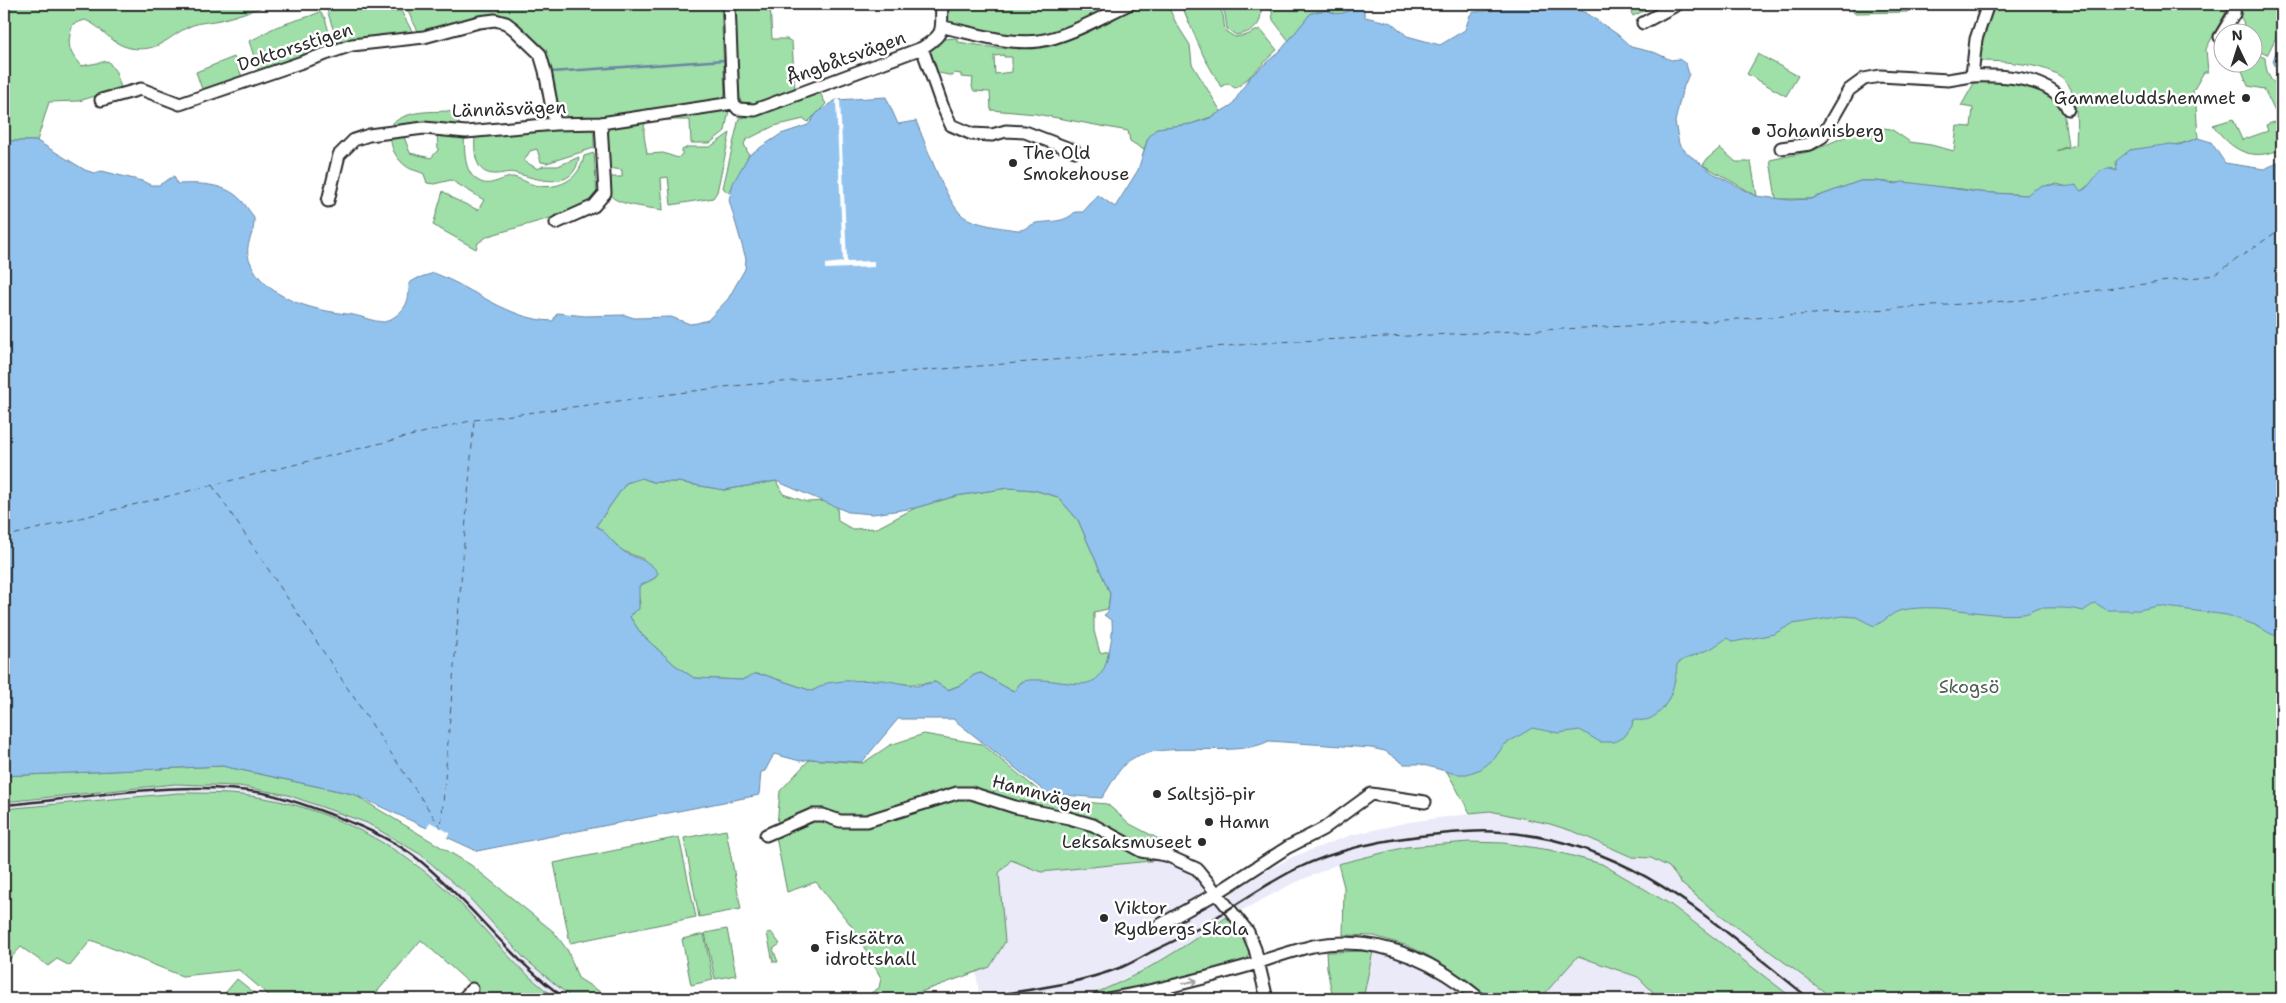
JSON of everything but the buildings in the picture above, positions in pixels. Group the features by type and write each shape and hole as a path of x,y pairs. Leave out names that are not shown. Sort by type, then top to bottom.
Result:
{"street":[{"path":"729,4 733,103"},
{"path":"942,4 943,28 1013,40 1038,41 1057,36 1129,4"},
{"path":"1643,23 1678,4"},
{"path":"1972,76 1976,39 1988,4"},
{"path":"2229,22 2234,14 2235,4"},
{"name":"Doktorsstigen","path":"101,100 141,90 180,104 352,45 424,37 479,22 495,20 506,23 514,29 540,54 546,71 555,124"},
{"name":"Ångbåtsvägen","path":"733,103 738,109 754,110 922,48 936,38 943,28"},
{"path":"922,48 942,105 952,125 972,134 992,134 1006,130 1025,132 1075,151"},
{"path":"1781,148 1810,144 1822,137 1850,90 1864,79 1880,76 1948,80 1972,76 2009,77 2044,86 2063,98 2068,109"},
{"name":"Lännäsvägen","path":"328,201 339,155 354,140 361,137 424,128 466,132 555,124 601,123 733,103"},
{"path":"556,223 594,206 606,193 601,123"},
{"name":"Hamnvägen","path":"766,836 812,815 823,815 840,821 867,821 957,793 970,793 1015,807 1093,825 1141,850 1166,855 1197,869 1248,932 1259,963 1267,999"},
{"path":"1160,925 1217,893 1288,847 1323,829 1371,794 1426,802"},
{"path":"1108,999 1139,996 1313,947 1341,943 1372,944 1391,948 1424,961 1452,977 1480,999"},
{"path":"463,999 472,989"}],"shaded area":[{"path":"175,784 239,786 265,789 312,802 367,823 420,854 463,891 525,959 573,999 558,999 519,969 456,899 415,862 364,832 289,803 264,798 216,793 140,796 4,809 4,802"},
{"path":"1490,811 1550,824 1575,832 1632,857 1651,858 1669,867 1683,885 1707,905 1834,999 1794,999 1670,903 1602,864 1504,843 1469,842 1406,847 1338,864 1288,886 1239,912 1229,895 1250,880 1292,857 1351,835 1409,822"},
{"name":"Viktor Rydbergs Skola","path":"1011,860 1041,872 1160,860 1184,869 1208,891 1228,916 1167,959 1118,985 1085,997 1075,999 953,999 979,993 976,972 991,967 1005,943 999,873"},
{"path":"1373,951 1405,961 1449,982 1470,999 1363,999"},
{"path":"1578,956 1638,977 1660,999 1540,999"}],"green space":[{"path":"4,4 272,4 217,21 193,25 157,46 141,49 130,48 117,43 96,26 85,20 73,24 69,41 71,51 76,60 81,66 108,61 116,72 121,88 79,101 49,102 37,141 8,141 4,143"},
{"path":"325,4 385,4 386,11 401,11 413,33 338,44"},
{"path":"402,4 721,4 725,93 723,99 709,103 607,118 574,120 562,113 554,103 547,64 503,18 419,33"},
{"path":"732,4 770,4 772,39 787,39 792,42 795,90 750,106 742,104 740,100"},
{"path":"946,4 1115,4 1049,34 1038,37 1017,38 950,23 947,19"},
{"path":"1142,4 1167,4 1190,45 1192,64 1222,113 1191,124 1157,128 1148,138 1144,150 1130,141 1128,131 1036,114 991,110 990,92 974,91 972,87 973,78 961,77 961,74 954,73 953,76 935,72 930,50 944,39 956,38 958,42 997,48 1050,46","holes":["1004,55 1004,57 1012,57 1012,72 995,74 994,56"]},
{"path":"1181,4 1218,4 1223,15 1225,31 1235,37 1247,35 1260,29 1277,50 1235,88 1227,83 1221,87 1204,57"},
{"path":"1220,4 1266,4 1261,8 1260,20 1255,28 1236,35 1227,29 1225,14"},
{"path":"1271,4 1358,5 1344,14 1311,13 1289,41 1273,20"},
{"path":"1627,4 1653,4 1654,6 1633,16"},
{"path":"1850,4 1919,4 1907,12 1854,13"},
{"path":"1992,4 2227,4 2227,10 2221,22 2214,22 2214,34 2206,49 2208,72 2204,72 2193,91 2198,138 2156,148 2130,150 2117,171 2111,168 2081,191 2057,184 2027,195 1860,181 1811,199 1776,199 1770,160 1812,151 1869,126 1891,129 1910,142 1954,151 1957,126 1971,127 1973,108 1961,106 1977,78 2003,80 2034,87 2062,102 2068,146 2056,151 2076,145 2077,130 2074,97 2068,84 2061,77 2040,67 1977,61 1978,42"},
{"path":"2238,4 2282,4 2282,44 2278,37 2281,28 2267,55 2264,54 2264,22 2243,22 2237,12"},
{"path":"320,12 325,18 333,47 259,72 249,41 278,26"},
{"path":"1758,54 1798,76 1786,96 1747,74"},
{"path":"234,57 241,74 241,79 203,92 196,72"},
{"path":"2265,58 2266,68 2271,80 2282,88 2282,149 2261,154 2243,152 2227,142 2213,125 2233,119 2242,140 2268,131 2266,125 2279,120 2264,89 2248,86 2243,72 2264,72"},
{"path":"820,93 826,104 808,122 804,119 774,126 746,140 744,144 749,155 729,193 723,188 739,118 760,115"},
{"path":"729,110 725,131 710,143 691,143 690,120 667,120 665,116"},
{"path":"448,111 453,113 461,126 416,124 393,126 393,123 399,119 413,114"},
{"path":"651,119 645,123 644,127 647,154 663,153 678,158 682,154 682,150 688,147 710,147 730,133 717,192 713,198 671,205 668,177 661,178 663,210 628,204 612,197 609,190 608,177 622,177 622,170 609,168 606,126"},
{"path":"588,126 594,134 594,148 547,163 541,162 537,149 530,151 524,161 538,169 543,166 558,166 579,157 576,168 570,176 562,179 544,180 513,172 489,173 483,171 479,166 475,155 475,136"},
{"path":"437,132 464,136 467,167 474,177 483,183 492,183 513,177 534,185 559,185 578,172 584,156 594,153 597,197 564,214 488,236 478,243 476,249 433,225 443,191 454,199 478,210 484,200 451,180 434,184 427,183 424,174 410,169 392,148 392,135 403,134 410,153 431,158 438,150"},
{"path":"1720,148 1736,162 1751,162 1757,196 1703,165"},
{"name":"Skogsö","path":"2282,272 2282,999 1834,999 1707,905 1683,885 1669,867 1651,858 1632,857 1575,832 1550,824 1490,811 1470,813 1346,591"},
{"path":"642,478 653,482 678,482 724,490 776,481 783,494 807,502 826,501 837,506 838,521 852,529 877,528 915,508 956,496 1008,488 1034,490 1058,497 1078,520 1110,593 1108,609 1094,612 1094,631 1100,653 1109,651 1105,670 1097,680 1084,685 1026,681 1019,683 1015,691 981,673 974,675 963,684 947,690 935,682 904,684 842,682 812,691 765,675 754,674 742,680 694,678 675,665 642,635 630,617 640,603 637,590 639,586 655,578 643,559 623,551 596,526 626,483"},
{"path":"924,734 982,744 1049,799 1107,804 1130,824 1176,848 1160,860 1041,872 1011,860 999,873 1005,942 990,967 901,999 861,999 879,988 881,978 854,929 816,882 787,892 776,837 780,791 810,759 863,763 890,745"},
{"path":"222,766 353,794 471,865 554,932 568,951 578,978 602,993 634,999 573,999 525,959 463,891 420,854 367,823 288,795 239,786 175,784 4,802 4,776"},
{"path":"178,793 232,794 264,798 316,812 368,834 392,848 436,881 456,899 504,952 530,977 558,999 487,999 421,940 371,999 273,999 239,970 182,976 91,940 70,966 57,959 48,966 21,947 4,965 4,809"},
{"path":"726,830 741,909 699,917 684,838"},
{"path":"679,837 696,917 570,943 554,863"},
{"path":"1469,842 1504,843 1550,850 1602,864 1670,904 1794,999 1660,999 1638,977 1578,956 1540,999 1490,999 1457,974 1427,955 1408,946 1374,936 1343,935 1344,887 1338,864 1406,847"},
{"path":"1228,916 1238,927 1248,945 1249,952 1243,964 1142,988 1085,997 1124,980 1160,961"},
{"path":"727,929 736,975 715,979 705,933"},
{"path":"771,932 780,944 773,949 778,962 773,962 767,933"},
{"path":"704,934 713,980 691,985 682,939"},
{"path":"1373,951 1363,999 1333,999 1326,952"},
{"path":"237,979 262,999 220,999"}],"water":[{"path":"1362,4 1365,17 1392,23 1407,36 1440,45 1465,30 1470,15 1474,12 1485,11 1502,4 1564,4 1586,13 1617,34 1631,47 1656,53 1671,60 1679,59 1686,64 1689,74 1682,91 1675,122 1679,144 1688,154 1713,173 1755,196 1790,200 1811,199 1860,181 1896,184 1902,182 1978,192 2027,195 2040,187 2046,186 2076,185 2081,191 2100,172 2110,169 2117,171 2116,161 2130,150 2171,144 2179,145 2198,138 2211,142 2225,163 2264,169 2282,161 2282,634 2273,635 2255,625 2227,615 2158,606 2139,610 2107,610 2095,603 2083,611 2067,608 2041,608 2025,614 2008,615 1918,608 1899,611 1874,626 1856,617 1843,616 1792,624 1774,634 1733,642 1727,638 1712,648 1683,660 1677,664 1673,688 1662,710 1649,719 1633,720 1632,726 1625,736 1614,742 1600,742 1580,730 1558,733 1532,728 1504,745 1494,759 1481,769 1467,774 1456,774 1420,764 1404,764 1385,751 1371,748 1269,741 1253,747 1234,749 1152,752 1136,757 1123,766 1102,798 1048,794 953,719 898,719 862,762 811,759 800,761 774,754 765,771 761,772 759,795 477,851 353,794 222,766 4,776 4,143 8,141 37,141 85,170 94,173 102,171 151,185 159,185 174,176 177,184 217,186 226,189 241,200 253,217 254,227 248,245 248,254 256,272 265,283 290,300 318,309 385,322 397,315 404,307 407,302 409,283 434,273 507,309 537,319 553,321 557,313 585,316 625,315 634,318 671,317 690,324 708,320 728,299 745,269 746,259 729,200 733,183 749,155 781,134 808,125 817,113 836,100 886,97 898,124 916,121 949,198 963,216 990,226 1021,230 1036,223 1062,220 1075,212 1083,212 1098,195 1115,207 1138,170 1148,138 1157,128 1191,124 1210,118 1232,105 1250,77 1281,50 1311,13 1327,10 1340,13","holes":["642,478 653,482 678,482 724,490 776,481 848,512 873,514 915,508 956,496 1008,488 1034,490 1058,497 1078,520 1110,593 1108,612 1104,615 1112,621 1112,634 1104,668 1099,677 1091,682 1074,684 1029,680 1022,682 1014,691 981,673 974,675 963,684 948,690 935,682 916,686 883,680 827,683 812,691 765,675 754,674 742,680 694,678 675,665 642,635 630,617 631,614 639,609 639,586 655,578 658,573 650,564 622,550 596,526 626,483"]},
{"path":"2282,45 2280,56 2282,74 2277,70 2273,61 2277,49"}],"pier":[{"path":"840,99 847,262 874,261 874,267 825,269 825,264 843,262 836,100"},
{"path":"430,822 450,833 446,839 426,830"}],"waterway":[{"path":"551,72 725,60"}],"ferry route":[{"path":"4,537 474,420 732,386 1276,342 1650,325 2022,300 2214,275 2282,228"},
{"path":"212,485 441,828 474,421"}],"railway":[{"path":"4,805 134,791 199,788 263,793 299,803 368,829 409,852 456,894 527,967 566,999"},
{"path":"968,999 1085,979 1122,967 1201,927 1296,869 1348,849 1403,838 1486,831 1548,839 1591,851 1630,868 1668,890 1704,915 1810,999"}],"place":[{"name":"Gammeluddshemmet","path":"2246,98"},
{"name":"Johannisberg","path":"1756,131"},
{"name":"The Old Smokehouse","path":"1013,163"},
{"name":"Saltsjö-pir","path":"1157,794"},
{"name":"Hamn","path":"1209,822"},
{"name":"Leksaksmuseet","path":"1202,842"},
{"name":"Viktor Rydbergs Skola","path":"1104,918"},
{"name":"Fisksätra idrottshall","path":"815,948"}]}
